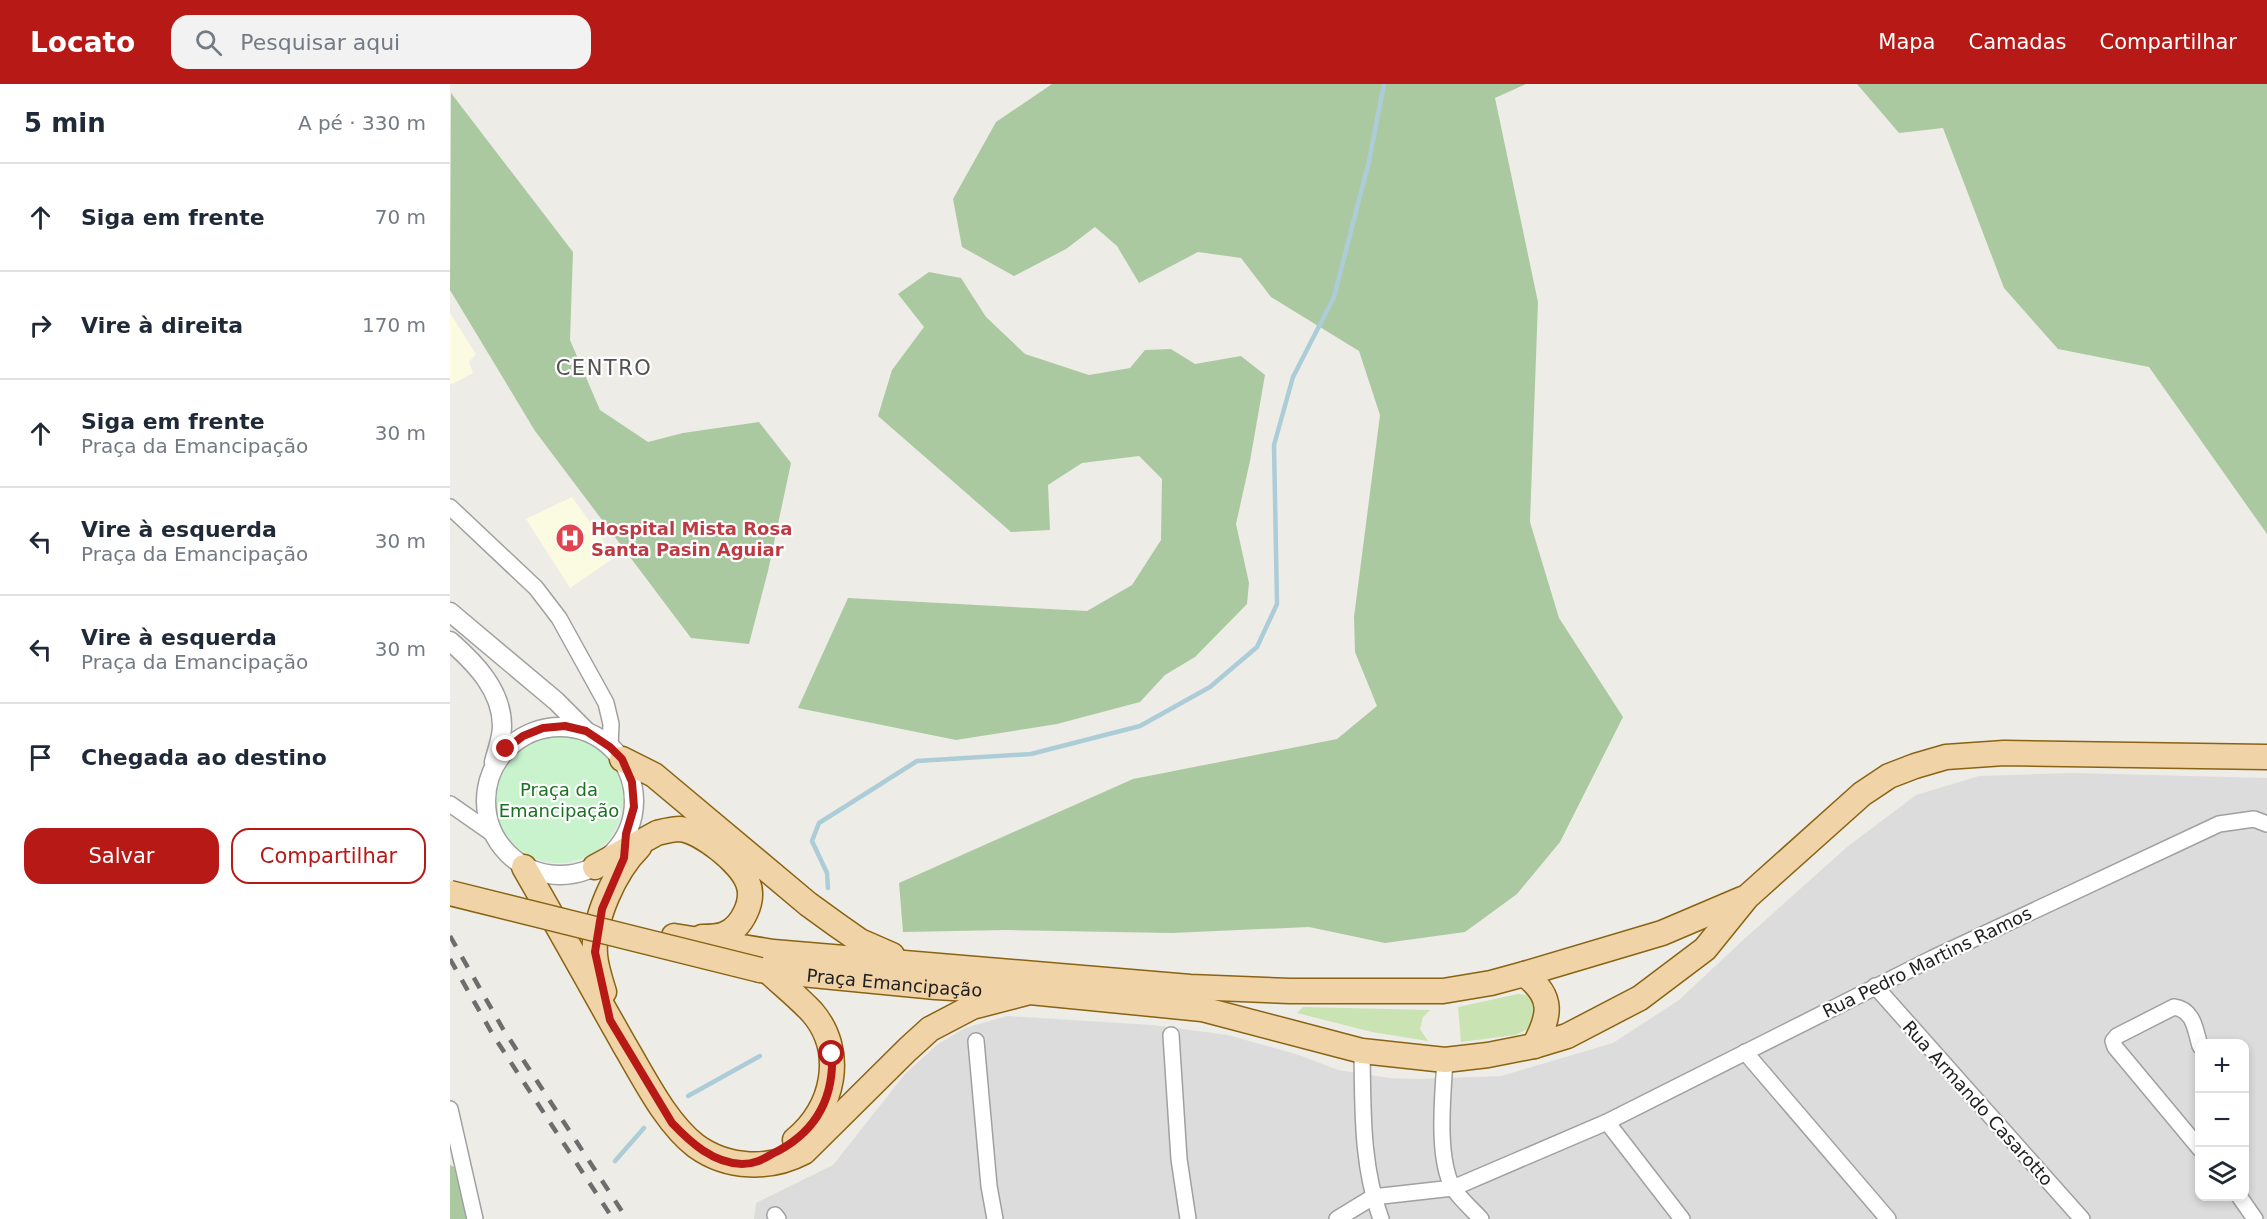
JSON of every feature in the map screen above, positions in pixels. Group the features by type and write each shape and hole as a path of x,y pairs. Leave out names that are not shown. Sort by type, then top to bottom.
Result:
{"main road":[{"path":"616,753 654,775 808,904 852,936 882,952 926,964"},
{"path":"1035,983 1202,1009 1362,1051 1445,1060 1488,1055 1534,1046 1567,1036 1640,998 1705,949 1747,897 1862,794 1889,776 1946,758 2004,753 2267,757"},
{"path":"450,878 674,936 718,936 727,933 739,922 748,908 749,884 744,874 721,851 688,831 668,830 595,867"},
{"path":"610,1020 595,952 602,909 629,849"},
{"path":"524,867 610,1020 672,1123 708,1154 740,1164 779,1163 804,1152 930,1029 972,1007 1035,983 1321,991 1443,991 1491,983 1662,933 1747,897"},
{"name":"Praça Emancipação","path":"450,893 765,972 936,987 1035,983"},
{"name":"Praça Emancipação","path":"674,936 753,949 926,964 1035,983"},
{"path":"754,1164 784,1149 804,1133 819,1115 829,1093 833,1073 832,1054 824,1029 812,1012 765,972"},
{"path":"1524,974 1542,992 1547,1002 1548,1014 1534,1046"}],"street":[{"path":"450,507 536,588 559,618 606,703 616,753 632,782 634,807 629,849"},
{"path":"450,612 556,700 586,731 616,753"},
{"path":"450,641 476,665 485,677 498,706 501,732 486,789 486,812 493,834 506,853 524,867 547,875 572,875 595,867"},
{"path":"493,767 506,749 523,736 543,728 565,726 586,731"},
{"path":"450,804 493,834"},
{"name":"Rua Pedro Martins Ramos","path":"1373,1197 1453,1188 1607,1122 1875,986 2219,824 2260,821"},
{"name":"Rua Armando Casarotto","path":"1875,986 2082,1219"},
{"path":"2197,1039 2193,1020 2180,1008 2174,1007 2117,1036 2113,1041 2115,1047 2197,1147"},
{"path":"1171,1035 1179,1159 1188,1219"},
{"path":"976,1041 994,1219"},
{"path":"1362,1051 1364,1147 1373,1197 1381,1219"},
{"path":"1744,1053 1888,1219"},
{"path":"1445,1060 1443,1146 1453,1188 1481,1219"},
{"path":"450,1109 475,1219"},
{"path":"1607,1122 1682,1219"},
{"path":"1337,1219 1373,1197"},
{"path":"2242,1201 2255,1219"}],"shaded area":[{"path":"450,313 476,354 469,362 473,373 450,385"},
{"name":"Hospital Mista Rosa Santa Pasin Aguiar","path":"572,497 615,557 570,588 526,519"},
{"path":"2073,773 2267,778 2267,1219 754,1219 756,1203 833,1165 905,1074 938,1044 965,1028 1007,1016 1152,1025 1228,1035 1299,1055 1338,1070 1389,1078 1501,1076 1613,1043 1679,1000 1847,847 1916,795 1979,776"}],"green space":[{"path":"1052,84 1526,84 1495,98 1538,302 1530,522 1559,618 1623,717 1560,842 1517,894 1465,932 1385,943 1309,927 1172,933 1006,930 903,932 899,883 1133,779 1337,739 1377,706 1355,652 1354,617 1380,415 1359,351 1271,297 1241,258 1198,252 1139,283 1117,246 1095,227 1066,249 1014,276 962,247 953,199 996,122"},
{"path":"1857,84 2267,84 2267,534 2149,367 2058,349 2004,288 1943,128 1899,133"},
{"path":"451,93 573,252 570,340 600,410 648,442 683,433 759,422 791,463 768,571 749,644 691,638 535,431 450,290"},
{"path":"929,272 961,278 986,317 1025,354 1089,375 1130,368 1145,350 1171,349 1195,364 1241,356 1265,375 1236,524 1249,583 1247,604 1195,657 1165,675 1140,702 1057,724 956,740 798,708 848,598 1087,611 1132,585 1161,540 1162,479 1139,456 1082,463 1048,485 1050,530 1011,532 878,416 892,370 924,327 898,294"},
{"name":"Praça da Emancipação","path":"559,735 583,740 604,754 618,775 623,799 618,823 604,844 583,858 559,863 535,858 514,844 500,823 495,799 500,775 514,754 535,740"},
{"path":"1518,994 1535,996 1539,1024 1515,1035 1461,1042 1458,1007"},
{"path":"1303,1007 1430,1010 1423,1017 1420,1029 1428,1041 1372,1032 1297,1013"},
{"path":"450,1165 454,1167 467,1219 450,1219"}],"waterway":[{"path":"828,888 827,873 812,841 819,823 917,761 1031,754 1140,726 1210,687 1257,647 1277,604 1274,445 1293,377 1334,297 1369,161 1384,84"},
{"path":"688,1096 760,1056"},
{"path":"615,1161 644,1128"}],"railway":[{"path":"450,936 503,1029 627,1219"},
{"path":"450,959 493,1035 613,1219"}],"place":[{"name":"Hospital Mista Rosa Santa Pasin Aguiar","path":"570,538"}],"district":[{"name":"CENTRO","path":"604,368"}],"route":[{"path":"506,749 523,736 543,728 565,726 586,731 610,747 622,759 632,782 634,807 626,834 624,858 602,909 596,934 595,952 598,973 605,993 610,1020 672,1123 683,1134 708,1154 740,1164 754,1164 784,1149 804,1133 819,1115 829,1093 833,1073 832,1054"}]}
